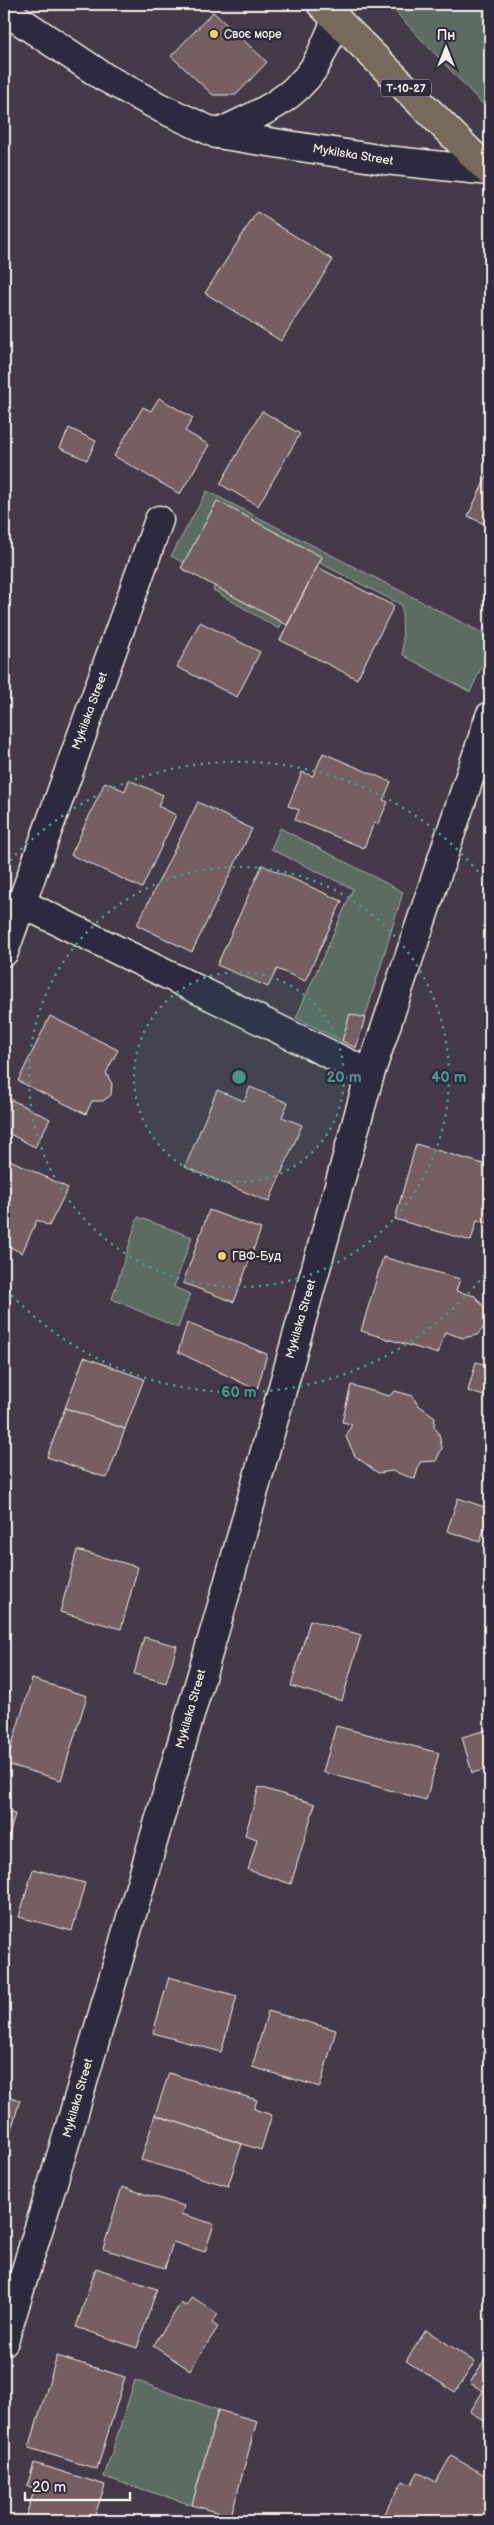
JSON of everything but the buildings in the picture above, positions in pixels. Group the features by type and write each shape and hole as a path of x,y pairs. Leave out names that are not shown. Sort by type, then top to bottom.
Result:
{"highway":[{"name":"Т-10-27","path":"329,12 490,171"}],"street":[{"name":"Mykilska Street","path":"4,10 104,77 161,108 217,134 385,160 490,171"},
{"path":"217,134 278,104 298,88 314,67 329,12"},
{"name":"Mykilska Street","path":"4,952 159,520"},
{"name":"Mykilska Street","path":"4,2342 222,1603 370,1074 490,716"},
{"path":"21,903 370,1074"}],"green space":[{"path":"388,4 490,4 490,112"},
{"path":"207,491 490,637 490,649 470,692 403,655 402,605 314,560 279,629 213,590 216,581 171,556"},
{"path":"280,828 403,892 365,1018 342,1041 296,1018 353,889 271,849"},
{"path":"138,1217 192,1237 174,1287 190,1294 178,1328 112,1299"},
{"path":"135,2380 218,2410 192,2505 104,2477"}],"place":[{"name":"Своє море","path":"214,34"},
{"name":"ГВФ-Буд","path":"222,1256"}]}
